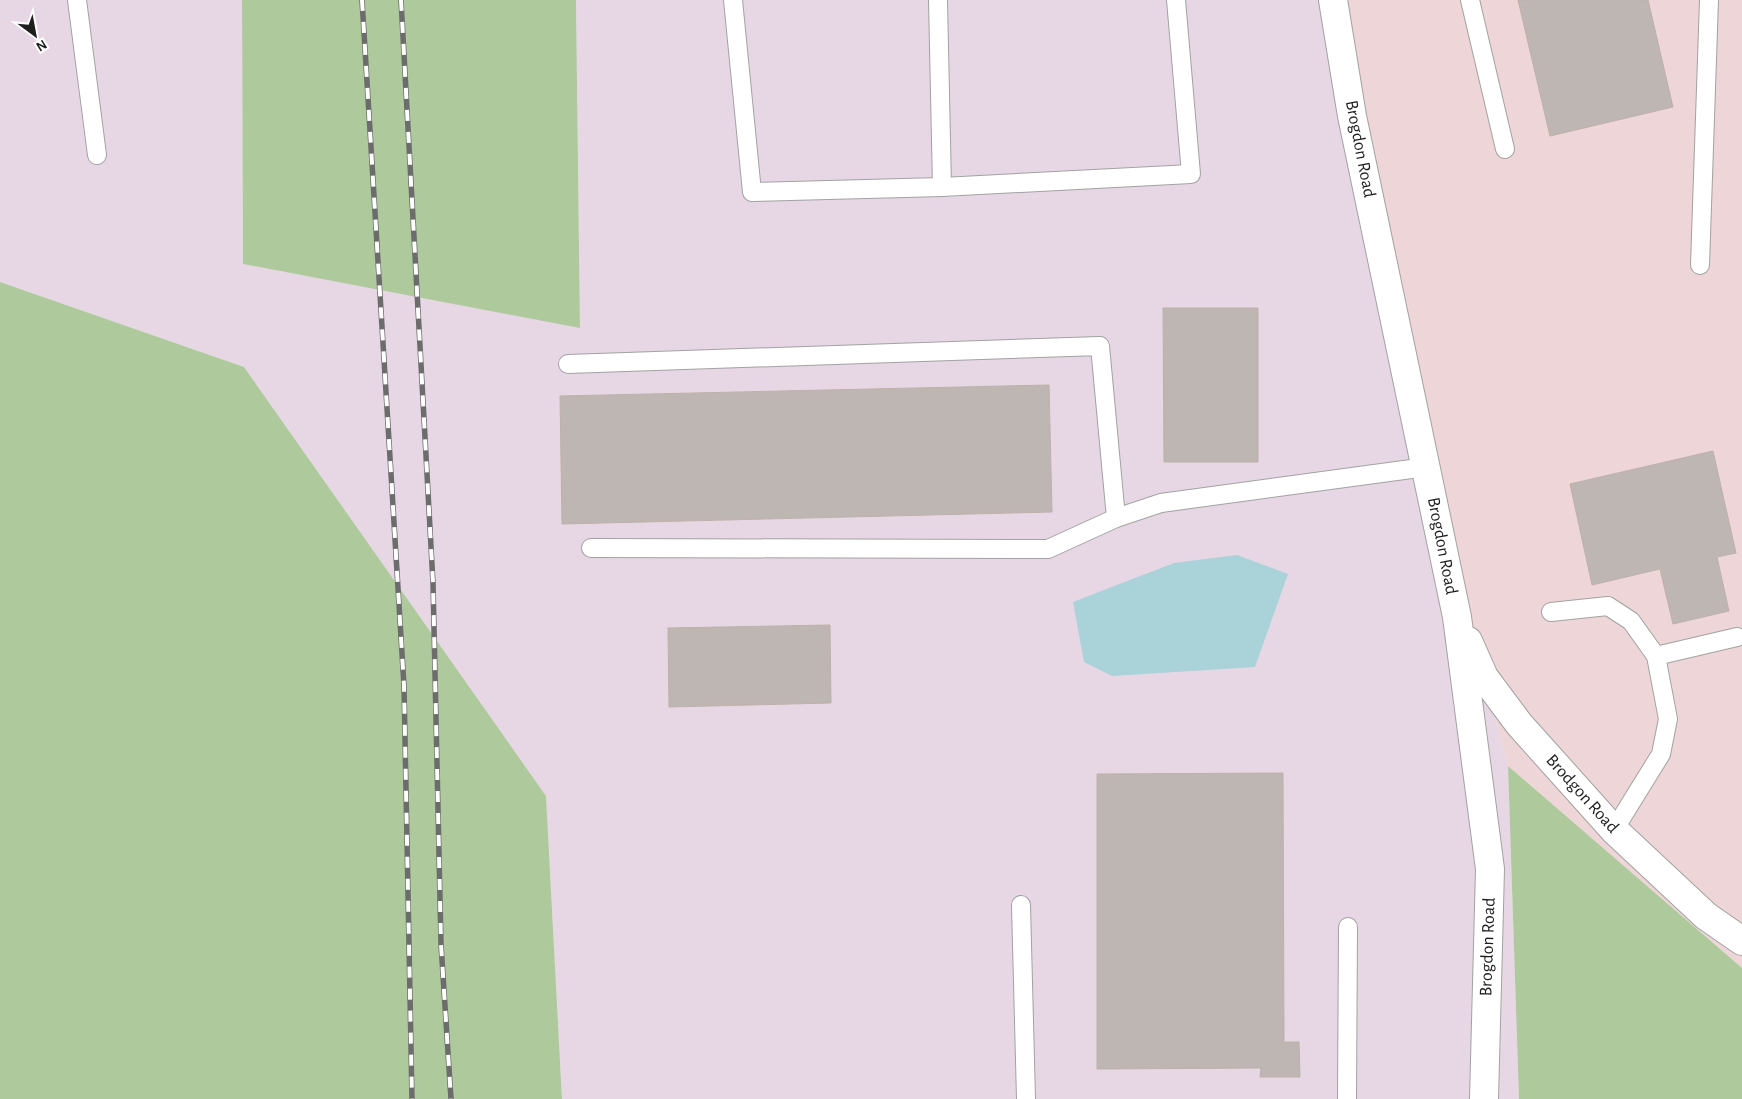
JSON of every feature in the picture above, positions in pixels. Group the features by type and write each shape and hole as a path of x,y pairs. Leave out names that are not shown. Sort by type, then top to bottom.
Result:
{"street":[{"name":"Brogdon Road","path":"1333,0 1352,116 1457,617 1490,869 1484,1099"},
{"name":"Brodgon Road","path":"1457,617 1484,677 1519,724 1614,830 1706,916 1742,941"}],"lane":[{"path":"76,0 97,155"},
{"path":"733,0 752,192 942,187 1191,174 1176,0"},
{"path":"938,0 942,187"},
{"path":"1470,0 1505,149"},
{"path":"1700,265 1709,0"},
{"path":"568,364 1100,346 1116,518"},
{"path":"591,548 1048,549 1116,518 1160,503 1426,467"},
{"path":"1551,612 1608,606 1632,621 1656,656 1668,719 1661,754 1614,830"},
{"path":"1656,656 1737,636"},
{"path":"1021,905 1026,1099"},
{"path":"1347,1099 1348,927"}],"shaded area":[{"path":"0,0 242,0 243,264 580,327 576,0 1327,0 1363,215 1508,766 1519,1099 562,1099 546,796 244,367 0,282"},
{"path":"1327,0 1742,0 1742,968 1508,766 1363,215"}],"green space":[{"path":"242,0 576,0 580,328 243,264"},
{"path":"0,282 244,367 546,796 562,1099 0,1099"},
{"path":"1508,766 1742,968 1742,1099 1519,1099"}],"water":[{"path":"1237,555 1288,574 1255,667 1112,676 1084,662 1073,602 1174,563"}],"building":[{"path":"1518,0 1648,0 1673,107 1550,136"},
{"path":"1163,308 1258,308 1258,462 1164,462"},
{"path":"1049,385 1052,512 562,524 560,396"},
{"path":"1713,451 1736,553 1717,557 1729,611 1673,624 1660,569 1592,585 1570,484"},
{"path":"830,625 831,703 669,707 668,628"},
{"path":"1283,773 1284,1042 1299,1042 1300,1077 1260,1077 1261,1068 1097,1069 1097,774"}],"railway":[{"path":"362,0 404,686 412,1099"},
{"path":"401,0 433,583 441,944 451,1099"}]}
